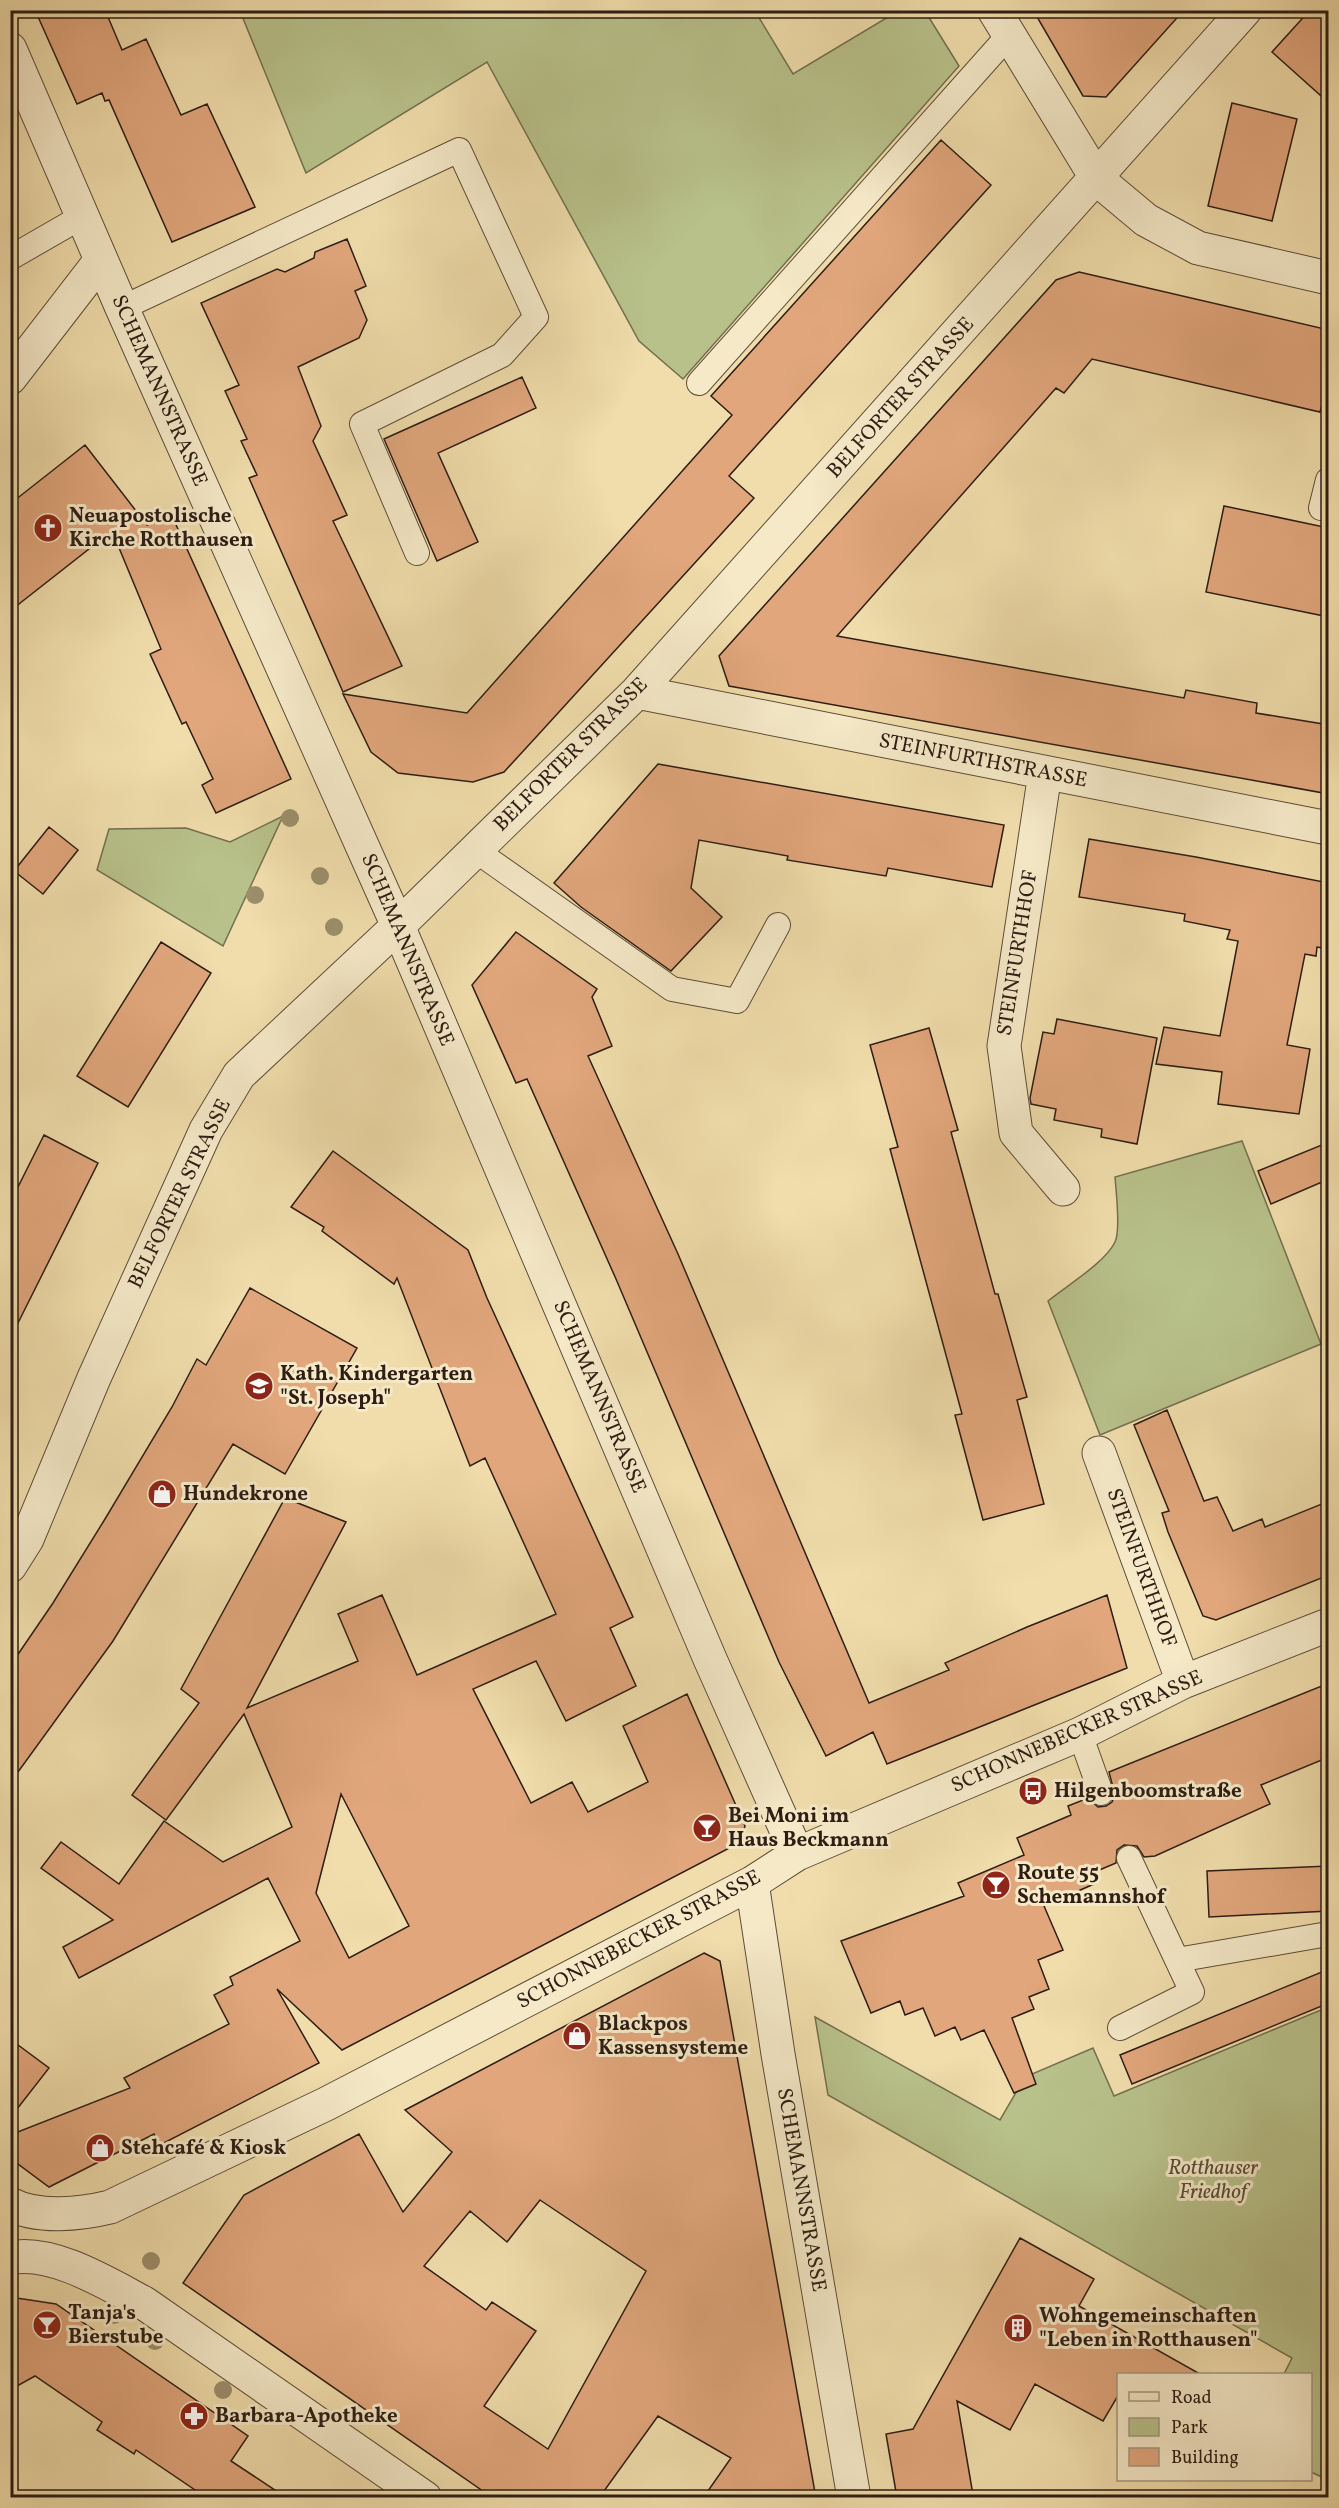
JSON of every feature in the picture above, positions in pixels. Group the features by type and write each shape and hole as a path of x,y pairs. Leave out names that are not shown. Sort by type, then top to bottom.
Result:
{"street":[{"name":"BELFORTER STRASSE","path":"10,1566 27,1539 94,1378 206,1130 239,1075 398,926 637,692 1097,179 1245,10"},
{"path":"1002,23 1097,179 1146,220 1198,248 1329,278"},
{"name":"SCHEMANNSTRASSE","path":"10,49 122,308 398,926 710,1659 797,1854"},
{"path":"10,378 101,260"},
{"name":"STEINFURTHSTRASSE","path":"637,692 1329,828"},
{"name":"STEINFURTHHOF","path":"1045,773 1004,1046 1016,1133 1063,1189"},
{"name":"STEINFURTHHOF","path":"1099,1453 1184,1683"},
{"name":"SCHONNEBECKER STRASSE","path":"10,2204 52,2214 82,2214 110,2207 326,2104 752,1883 797,1854 1080,1734 1184,1683 1329,1625"},
{"name":"SCHEMANNSTRASSE","path":"752,1883 778,2054 854,2498"},
{"path":"15,2257 48,2260 95,2277 144,2303 425,2498"}],"lane":[{"path":"699,383 1002,23"},
{"path":"122,308 459,150 536,317 502,355 362,424 417,553"},
{"path":"10,258 83,216"},
{"path":"1321,508 1329,480"},
{"path":"475,850 672,989 736,1001 778,925"},
{"path":"1080,1734 1101,1793"},
{"path":"1120,2028 1192,1992 1129,1858"},
{"path":"1177,1960 1329,1934"}],"green space":[{"path":"240,11 755,11 793,74 898,11 925,11 959,66 683,379 639,341 487,62 306,173"},
{"path":"283,816 223,946 97,870 109,829 186,828 230,842"},
{"path":"1242,1141 1321,1344 1100,1435 1048,1301 1094,1266 1115,1242 1118,1220 1115,1177"},
{"name":"Rotthauser Friedhof","path":"1328,2007 1328,2480 1312,2472 1312,2373 1284,2373 1292,2358 828,2095 815,2017 1000,2120 1025,2077 1093,2048 1114,2096"}],"building":[{"path":"35,10 105,10 122,50 146,39 181,115 207,104 255,207 172,242 109,100 105,101 102,93 77,104"},
{"path":"1033,10 1184,10 1106,97 1083,96"},
{"path":"1310,10 1329,10 1329,103 1272,52"},
{"path":"1232,103 1297,119 1272,221 1208,206"},
{"path":"941,140 991,185 729,476 754,498 504,772 473,782 398,773 371,752 343,694 467,713 732,415 711,396"},
{"path":"347,239 366,286 355,291 367,320 359,338 298,367 321,426 313,441 347,515 333,521 402,666 343,692 249,478 257,475 241,441 247,439 225,391 239,385 201,303 277,269 285,272 314,258 315,252"},
{"path":"1079,272 1329,330 1329,402 1323,401 1320,412 1092,359 1064,393 1056,388 837,636 1184,698 1186,690 1257,703 1256,713 1329,725 1329,794 729,686 719,656 1056,280"},
{"path":"522,377 536,408 438,453 478,542 437,561 384,439"},
{"path":"85,445 147,525 172,516 291,779 216,813 202,785 213,779 186,722 182,724 150,654 161,649 112,531 10,611 10,504"},
{"path":"1224,506 1329,528 1329,617 1206,592"},
{"path":"658,764 1004,825 992,887 888,868 886,876 787,860 788,856 699,840 691,888 722,917 671,971 581,907 554,883"},
{"path":"49,827 78,850 43,894 14,871"},
{"path":"1089,839 1329,883 1329,949 1317,947 1316,956 1305,954 1287,1045 1310,1049 1299,1114 1218,1104 1222,1072 1156,1064 1164,1027 1220,1036 1238,941 1227,939 1230,930 1184,921 1185,914 1079,897"},
{"path":"516,932 597,989 592,997 612,1046 588,1056 678,1254 869,1703 949,1670 945,1663 1107,1595 1127,1668 887,1764 873,1732 826,1756 779,1662 616,1279 527,1079 516,1083 472,985"},
{"path":"161,942 211,973 128,1107 77,1076"},
{"path":"1057,1019 1157,1038 1137,1144 1101,1137 1102,1129 1054,1120 1056,1109 1031,1104 1030,1098 1043,1032 1054,1034"},
{"path":"929,1028 958,1130 951,1132 995,1294 998,1294 1027,1397 1017,1400 1044,1504 983,1520 955,1415 962,1414 890,1149 898,1147 870,1045"},
{"path":"44,1135 98,1163 10,1339 10,1203"},
{"path":"1329,1142 1329,1179 1271,1204 1258,1171"},
{"path":"333,1151 468,1250 487,1298 633,1617 610,1628 636,1686 566,1721 536,1661 473,1689 531,1803 572,1782 588,1812 648,1782 623,1726 687,1694 745,1826 739,1843 342,2050 277,1989 319,2063 160,2145 154,2134 49,2187 10,2158 10,2135 130,2088 124,2078 229,2024 214,1995 233,1985 230,1977 300,1941 268,1878 79,1978 63,1947 113,1920 41,1868 61,1842 119,1884 164,1821 223,1862 292,1827 244,1714 166,1820 132,1795 199,1703 181,1689 285,1498 346,1522 247,1708 358,1661 338,1614 382,1595 417,1675 556,1614 485,1458 470,1466 397,1278 394,1284 322,1231 324,1227 291,1207","holes":["341,1794 409,1926 349,1958 316,1893"]},
{"path":"250,1288 357,1348 285,1474 233,1444 113,1641 10,1783 10,1666 53,1603 105,1519 172,1407 197,1359 206,1365"},
{"path":"1167,1410 1204,1501 1217,1497 1233,1531 1262,1519 1265,1527 1329,1501 1329,1575 1216,1620 1203,1616 1168,1532 1162,1513 1169,1511 1134,1425"},
{"path":"1329,1683 1329,1757 1261,1785 1270,1804 1155,1856 1144,1857 1137,1846 1124,1845 1117,1850 1116,1863 1090,1874 1094,1884 1044,1906 1063,1950 1038,1960 1049,1989 1029,1997 1034,2009 1012,2018 1036,2084 1014,2093 984,2030 961,2040 955,2027 935,2036 923,2008 905,2015 900,2001 871,2013 841,1941 964,1896 958,1883 1024,1855 1017,1838 1071,1815 1068,1806 1088,1798 1098,1807 1112,1802 1115,1795 1109,1772"},
{"path":"1329,1866 1329,1911 1209,1917 1207,1871"},
{"path":"704,1953 720,1961 816,2498 703,2498 731,2458 658,2416 599,2498 493,2498 183,2283 244,2195 359,2134 403,2212 452,2152 405,2110","holes":["540,2200 646,2271 548,2449 484,2406 536,2331 492,2302 486,2310 424,2266 470,2211 507,2242"]},
{"path":"1329,1969 1329,2003 1132,2084 1120,2055"},
{"path":"10,2039 49,2068 10,2118"},
{"name":"Wohngemeinschaften \"Leben in Rotthausen\"","path":"1020,2238 1094,2279 1079,2306 1198,2373 1117,2373 1117,2397 1103,2421 1035,2384 1010,2430 957,2401 973,2495 954,2498 897,2498 886,2434 913,2429"},
{"path":"10,2297 56,2304 248,2436 231,2461 287,2498 207,2498 136,2450 134,2454 97,2430 102,2422 35,2376 10,2390"}],"place":[{"name":"Neuapostolische Kirche Rotthausen","path":"48,528"},
{"name":"Kath. Kindergarten \"St. Joseph\"","path":"259,1386"},
{"name":"Hundekrone","path":"162,1494"},
{"name":"Hilgenboomstraße","path":"1033,1791"},
{"name":"Bei Moni im Haus Beckmann","path":"707,1828"},
{"name":"Route 55 Schemannshof","path":"996,1885"},
{"name":"Blackpos Kassensysteme","path":"577,2036"},
{"name":"Stehcafé & Kiosk","path":"100,2148"},
{"name":"Tanja's Bierstube","path":"47,2325"},
{"name":"Wohngemeinschaften \"Leben in Rotthausen\"","path":"1018,2328"},
{"name":"Barbara-Apotheke","path":"194,2416"}]}
